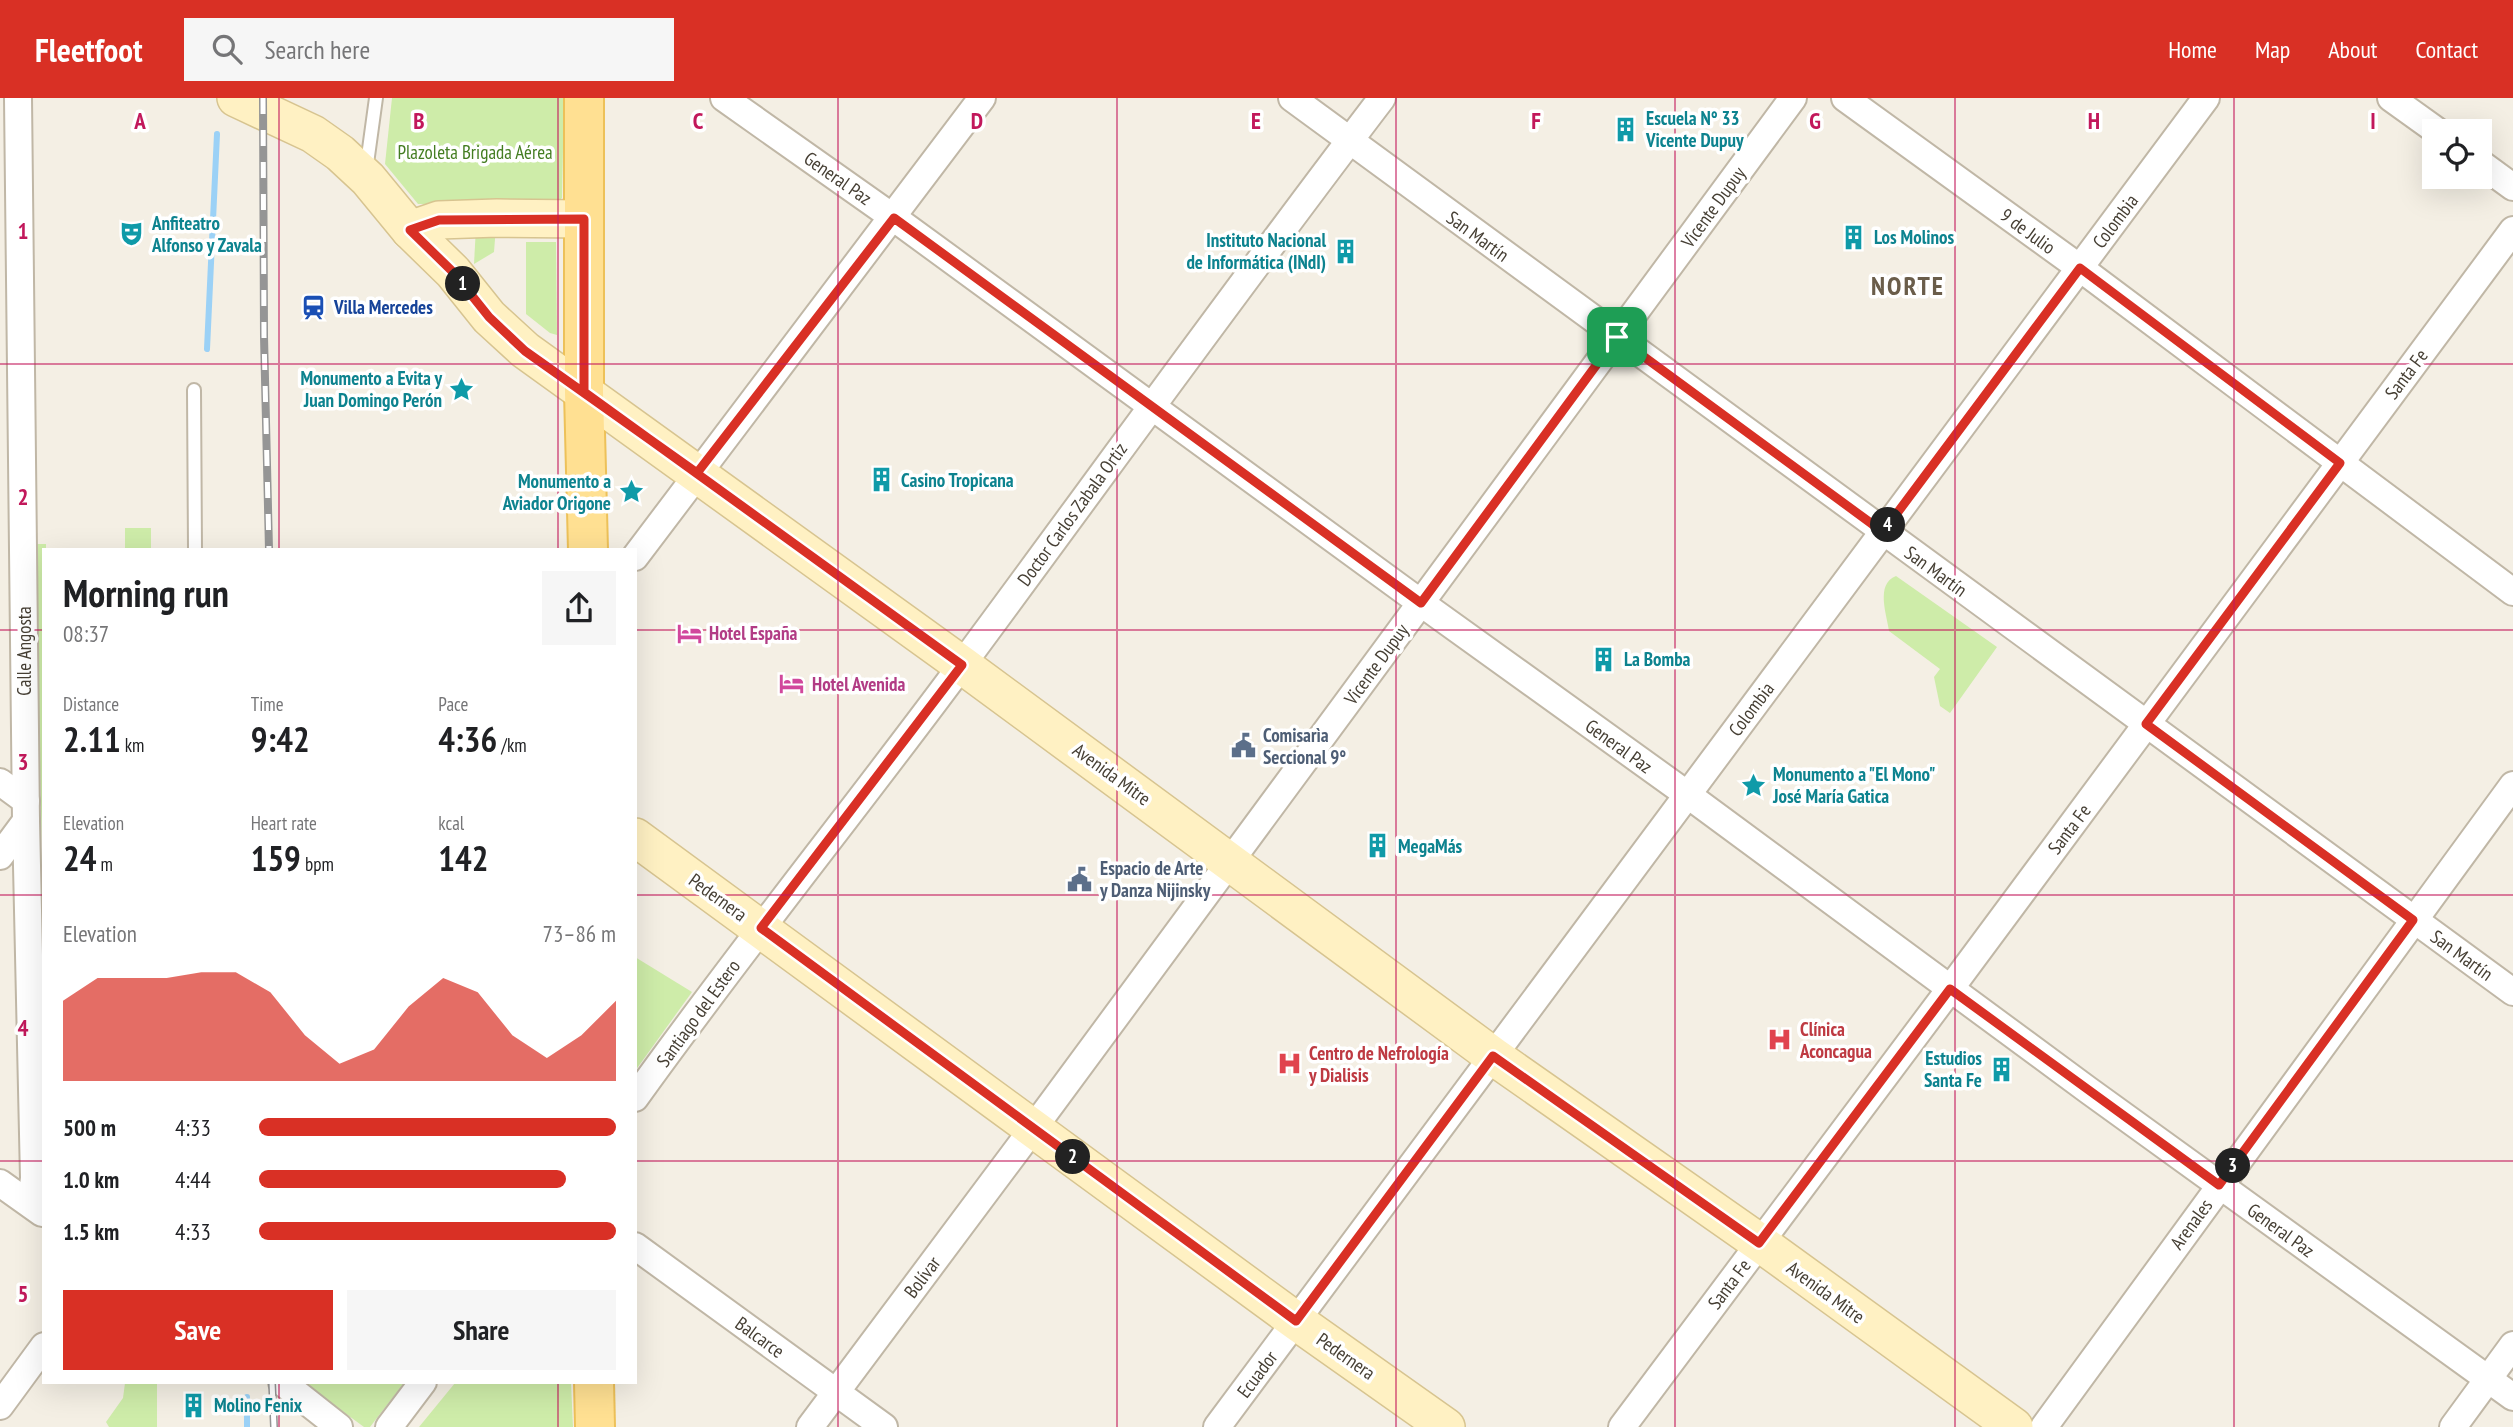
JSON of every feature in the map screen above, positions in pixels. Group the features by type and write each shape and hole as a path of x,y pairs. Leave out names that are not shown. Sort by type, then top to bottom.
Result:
{"main road":[{"name":"Avenida Mitre","path":"236,98 313,134 340,153 366,177 410,230 453,272 489,317 525,351 962,665 1493,1056 2014,1427"},
{"path":"584,98 584,392 588,548"},
{"path":"410,230 439,220 584,219"},
{"name":"Pedernera","path":"637,838 1296,1321 1447,1427"},
{"path":"594,1384 596,1427"}],"street":[{"name":"Calle Angosta","path":"18,98 26,811 34,1178 37,1209"},
{"name":"General Paz","path":"724,98 894,218 2513,1397"},
{"path":"637,554 894,218 982,98"},
{"name":"San Martín","path":"1292,98 2513,992"},
{"name":"Doctor Carlos Zabala Ortiz","path":"761,928 962,665 1151,406 1382,98"},
{"name":"Vicente Dupuy","path":"1034,1128 1793,98"},
{"name":"9 de Julio","path":"1846,98 2080,268 2513,592"},
{"name":"Colombia","path":"1296,1321 2206,98"},
{"path":"2391,98 2422,120"},
{"path":"2492,172 2513,187"},
{"name":"Santa Fe","path":"1622,1427 2513,230"},
{"path":"0,306 20,274"},
{"path":"0,380 22,396"},
{"path":"0,782 26,811 0,856"},
{"name":"Arenales","path":"2044,1427 2513,785"},
{"name":"Santiago del Estero","path":"637,1095 761,928"},
{"name":"Bolívar","path":"810,1427 1034,1128"},
{"path":"0,1183 37,1209"},
{"name":"Balcarce","path":"637,1247 884,1427"},
{"name":"Ecuador","path":"1217,1427 1296,1321"},
{"path":"2452,1427 2513,1345"},
{"path":"0,1406 42,1349"},
{"path":"285,1384 340,1427"},
{"path":"389,1427 421,1384"}],"lane":[{"path":"366,177 376,98"},
{"path":"194,390 195,548"}],"green space":[{"name":"Plazoleta Brigada Aérea","path":"392,98 564,98 562,198 553,205 418,204 385,164"},
{"path":"496,226 494,252 474,264 476,227"},
{"path":"526,242 556,242 557,335 550,333 526,314"},
{"path":"125,528 151,528 151,548 125,548"},
{"path":"34,544 46,544 46,548 42,548 42,846"},
{"path":"1896,576 1997,647 1950,713 1940,706 1934,677 1940,669 1889,631 1884,593 1890,580"},
{"path":"42,846 42,918 41,881"},
{"path":"637,958 692,992 637,1068"},
{"path":"125,1384 157,1384 157,1427 109,1427 106,1422 123,1398"},
{"path":"305,1384 403,1384 370,1427 364,1427"},
{"path":"454,1384 571,1384 573,1427 419,1427"}],"waterway":[{"path":"207,349 217,134"},
{"path":"247,1397 247,1427"}],"railway":[{"path":"263,98 264,336 269,548"},
{"path":"272,1384 274,1427"}],"place":[{"name":"Escuela N° 33 Vicente Dupuy","path":"1626,129"},
{"name":"Anfiteatro Alfonso y Zavala","path":"132,234"},
{"name":"Los Molinos","path":"1854,237"},
{"name":"Instituto Nacional de Informática (INdI)","path":"1346,251"},
{"name":"Villa Mercedes","path":"314,307"},
{"name":"Monumento a Evita y Juan Domingo Perón","path":"462,389"},
{"name":"Casino Tropicana","path":"881,480"},
{"name":"Monumento a Aviador Origone","path":"631,492"},
{"name":"Hotel España","path":"689,633"},
{"name":"La Bomba","path":"1604,659"},
{"name":"Hotel Avenida","path":"792,684"},
{"name":"Comisarìa Seccional 9°","path":"1243,746"},
{"name":"Monumento a \"El Mono\" José María Gatica","path":"1753,785"},
{"name":"MegaMás","path":"1378,846"},
{"name":"Espacio de Arte y Danza Nijinsky","path":"1080,879"},
{"name":"Clínica Aconcagua","path":"1780,1040"},
{"name":"Centro de Nefrología y Dialisis","path":"1289,1064"},
{"name":"Estudios Santa Fe","path":"2002,1069"},
{"name":"Molino Fenix","path":"194,1405"}],"district":[{"name":"NORTE","path":"1908,286"}],"route":[{"path":"1617,337 1421,603 894,218 697,473 584,392 525,351 489,317 453,272 410,230 439,220 584,219 584,392 962,665 761,928 1296,1321 1493,1056 1759,1243 1950,989 2219,1185 2413,920 2146,724 2340,463 2080,268 1883,532 1617,337"}]}
